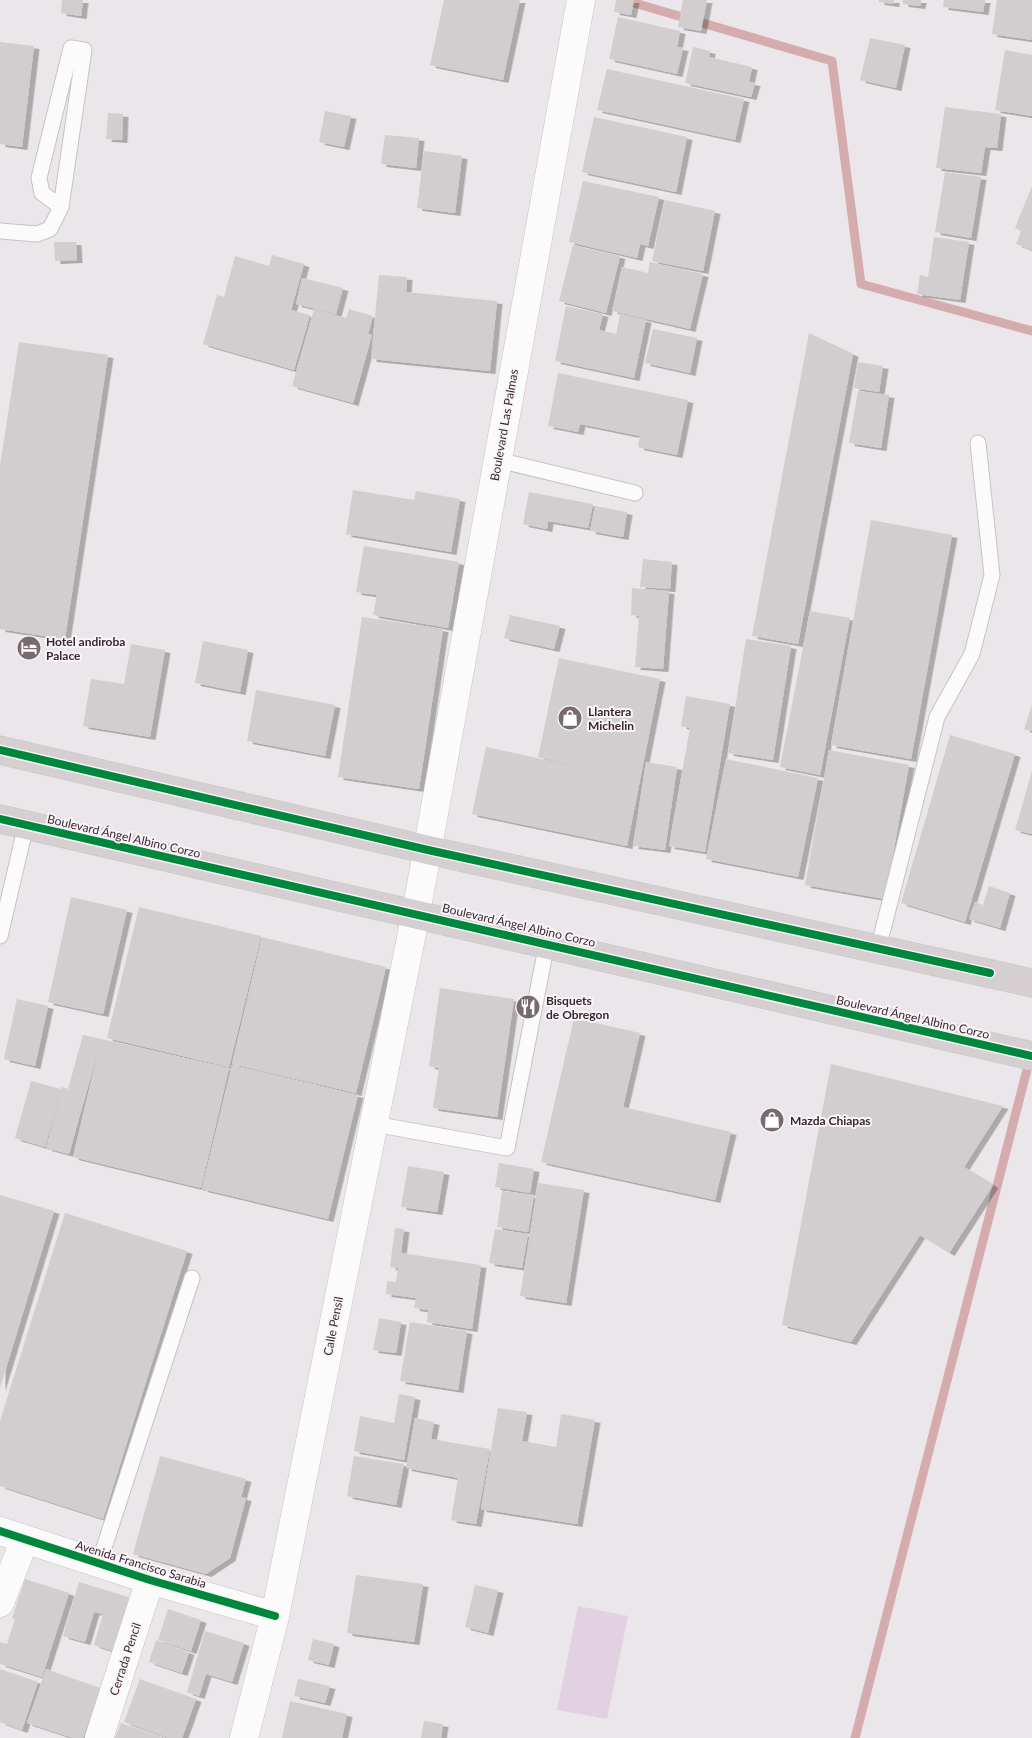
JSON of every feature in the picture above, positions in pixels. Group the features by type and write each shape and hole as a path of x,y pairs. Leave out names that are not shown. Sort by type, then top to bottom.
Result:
{"main road":[{"name":"Boulevard Las Palmas","path":"416,913 581,1"},
{"path":"0,750 428,850 1032,983"},
{"name":"Boulevard Ángel Albino Corzo","path":"0,819 1032,1056"},
{"name":"Calle Pensil","path":"244,1738 275,1616 416,913"},
{"path":"0,1603 12,1535"},
{"name":"Avenida Francisco Sarabia","path":"12,1535 150,1580 275,1616"},
{"name":"Cerrada Pencil","path":"99,1738 150,1580"}],"lane":[{"path":"0,231 37,234 50,229 61,207 84,50 71,48 39,178 42,193 61,207"},
{"path":"878,949 937,717 972,654 992,575 978,443"},
{"path":"498,460 636,493"},
{"path":"0,936 26,825"},
{"path":"374,1124 507,1148 547,944"},
{"path":"99,1563 192,1278"}],"shaded area":[{"path":"578,1606 628,1616 607,1719 557,1710"}],"building":[{"path":"62,0 83,0 81,16 61,13"},
{"path":"444,0 520,0 503,80 430,65"},
{"path":"616,0 634,0 631,15 614,12"},
{"path":"683,0 707,0 701,31 678,27"},
{"path":"879,0 894,0 894,4 879,2"},
{"path":"903,0 921,0 920,6 903,4"},
{"path":"944,0 985,0 983,12 943,7"},
{"path":"997,0 1032,0 1032,40 992,34"},
{"path":"618,17 680,31 677,47 683,48 677,74 609,59"},
{"path":"870,38 905,45 896,88 860,80"},
{"path":"0,42 34,46 22,147 0,144"},
{"path":"693,47 710,51 709,57 752,67 749,82 755,83 751,97 685,83"},
{"path":"1005,50 1032,55 1032,116 995,110"},
{"path":"607,69 744,99 735,140 597,110"},
{"path":"945,107 1001,114 997,148 985,147 981,173 936,168"},
{"path":"325,111 351,116 344,147 319,142"},
{"path":"108,113 123,114 122,140 106,139"},
{"path":"594,117 687,137 676,192 582,172"},
{"path":"385,135 419,138 416,168 381,164"},
{"path":"424,151 462,156 455,213 417,208"},
{"path":"945,172 981,177 971,238 935,232"},
{"path":"583,181 659,197 648,246 640,244 637,258 569,242"},
{"path":"1032,186 1032,250 1016,244 1021,231 1015,228"},
{"path":"665,200 715,211 703,271 652,261"},
{"path":"934,237 969,242 960,300 917,294 920,275 928,277"},
{"path":"54,242 76,242 77,260 55,261"},
{"path":"573,245 620,256 606,313 559,301"},
{"path":"272,255 304,264 291,310 310,315 294,370 203,344 217,295 224,297 235,256 269,266"},
{"path":"650,262 703,274 690,329 612,311 622,267 648,273"},
{"path":"379,275 407,277 406,292 497,301 490,371 371,359"},
{"path":"302,278 343,288 336,314 296,304"},
{"path":"566,306 603,314 599,330 616,334 620,314 646,320 634,378 555,361"},
{"path":"314,309 346,318 349,309 373,316 368,334 372,335 353,403 292,386"},
{"path":"653,329 697,338 690,373 645,363"},
{"path":"809,333 853,354 798,644 752,636"},
{"path":"19,342 108,355 65,639 0,629 0,466"},
{"path":"858,362 883,366 879,392 854,388"},
{"path":"558,373 688,400 677,455 638,447 640,436 580,424 578,432 548,426"},
{"path":"858,391 889,395 881,448 849,443"},
{"path":"353,490 414,500 416,491 460,499 451,552 346,534"},
{"path":"529,492 593,504 588,528 548,521 547,529 523,524"},
{"path":"595,506 627,512 623,537 590,531"},
{"path":"871,520 952,535 911,759 831,745"},
{"path":"364,546 459,562 448,628 373,615 377,595 356,592"},
{"path":"643,559 672,562 670,589 640,587"},
{"path":"632,588 669,591 663,669 635,667 639,616 631,615"},
{"path":"810,611 850,618 820,775 780,767"},
{"path":"510,615 560,626 554,649 504,638"},
{"path":"362,617 443,629 419,789 338,777"},
{"path":"746,639 791,646 773,760 728,753"},
{"path":"203,641 248,650 240,692 195,683"},
{"path":"131,644 165,650 150,737 83,726 91,679 124,684"},
{"path":"559,658 660,679 627,846 472,814 486,747 593,770 538,757"},
{"path":"256,690 335,705 325,756 247,741"},
{"path":"686,696 730,704 705,852 669,846 690,728 681,726"},
{"path":"1032,705 1032,731 1024,729"},
{"path":"950,735 1015,754 965,922 901,903"},
{"path":"829,750 909,765 885,899 805,885"},
{"path":"726,759 818,778 798,877 706,859"},
{"path":"646,762 677,767 665,850 633,846"},
{"path":"1032,771 1032,834 1015,830"},
{"path":"989,886 1010,893 1000,928 969,919 975,902 983,905"},
{"path":"71,897 127,910 103,1014 48,1002"},
{"path":"139,907 261,936 229,1067 107,1038"},
{"path":"262,937 386,967 356,1093 232,1064"},
{"path":"440,988 514,999 497,1117 433,1108 439,1068 429,1066"},
{"path":"17,999 48,1006 35,1066 4,1059"},
{"path":"574,1018 640,1033 623,1107 731,1132 715,1200 541,1162"},
{"path":"83,1035 229,1068 201,1188 73,1157 100,1044 69,1154 46,1148 62,1087 68,1089"},
{"path":"831,1064 1003,1106 964,1167 993,1185 949,1253 920,1235 851,1342 782,1325"},
{"path":"232,1065 358,1095 328,1219 202,1189"},
{"path":"31,1081 61,1089 45,1147 15,1138"},
{"path":"499,1163 534,1169 530,1193 495,1187"},
{"path":"408,1166 444,1172 437,1212 401,1207"},
{"path":"538,1183 584,1190 566,1303 520,1296"},
{"path":"502,1191 534,1195 528,1232 497,1227"},
{"path":"0,1195 54,1211 0,1388"},
{"path":"65,1213 187,1251 103,1519 0,1486 0,1421"},
{"path":"395,1228 404,1229 401,1253 481,1265 472,1329 427,1322 428,1310 414,1308 416,1298 386,1294 387,1281 396,1282 398,1268 390,1267"},
{"path":"495,1229 528,1234 522,1268 489,1263"},
{"path":"379,1318 401,1322 396,1353 373,1350"},
{"path":"410,1322 467,1331 458,1390 400,1381"},
{"path":"399,1394 415,1397 404,1460 354,1451 360,1416 394,1423"},
{"path":"498,1408 527,1412 522,1441 556,1447 561,1414 595,1420 577,1524 481,1509"},
{"path":"415,1418 434,1422 431,1439 490,1449 476,1524 451,1520 458,1478 406,1468"},
{"path":"160,1456 246,1479 241,1497 246,1498 230,1558 206,1574 133,1554"},
{"path":"354,1456 404,1464 396,1505 347,1496"},
{"path":"356,1575 423,1584 414,1642 347,1633"},
{"path":"25,1579 69,1593 42,1677 0,1664 0,1642 7,1644 15,1619 12,1618"},
{"path":"79,1582 135,1599 119,1653 94,1645 103,1614 94,1612 85,1642 63,1636"},
{"path":"475,1585 498,1590 488,1633 465,1627"},
{"path":"168,1609 201,1620 191,1651 158,1640"},
{"path":"205,1631 244,1643 232,1682 206,1674 199,1696 187,1692"},
{"path":"313,1639 334,1644 329,1665 308,1660"},
{"path":"156,1640 189,1652 182,1673 149,1662"},
{"path":"0,1669 38,1682 22,1730 0,1722"},
{"path":"46,1669 100,1688 83,1738 73,1738 27,1723"},
{"path":"140,1679 196,1699 182,1738 169,1738 124,1722"},
{"path":"298,1679 330,1686 325,1703 294,1696"},
{"path":"290,1701 347,1714 342,1738 282,1738"},
{"path":"424,1721 443,1724 441,1738 421,1738"},
{"path":"121,1723 165,1738 115,1738"}],"waterway":[{"path":"624,0 832,61 861,284 1032,331"},
{"path":"855,1738 1030,1058"}],"cycle path":[{"path":"0,750 428,850 990,973"},
{"path":"0,819 1032,1056"},
{"path":"0,1531 150,1580 275,1616"}],"place":[{"name":"Hotel andiroba Palace","path":"29,648"},
{"name":"Llantera Michelin","path":"570,718"},
{"name":"Bisquets de Obregon","path":"528,1007"},
{"name":"Mazda Chiapas","path":"772,1120"}]}
